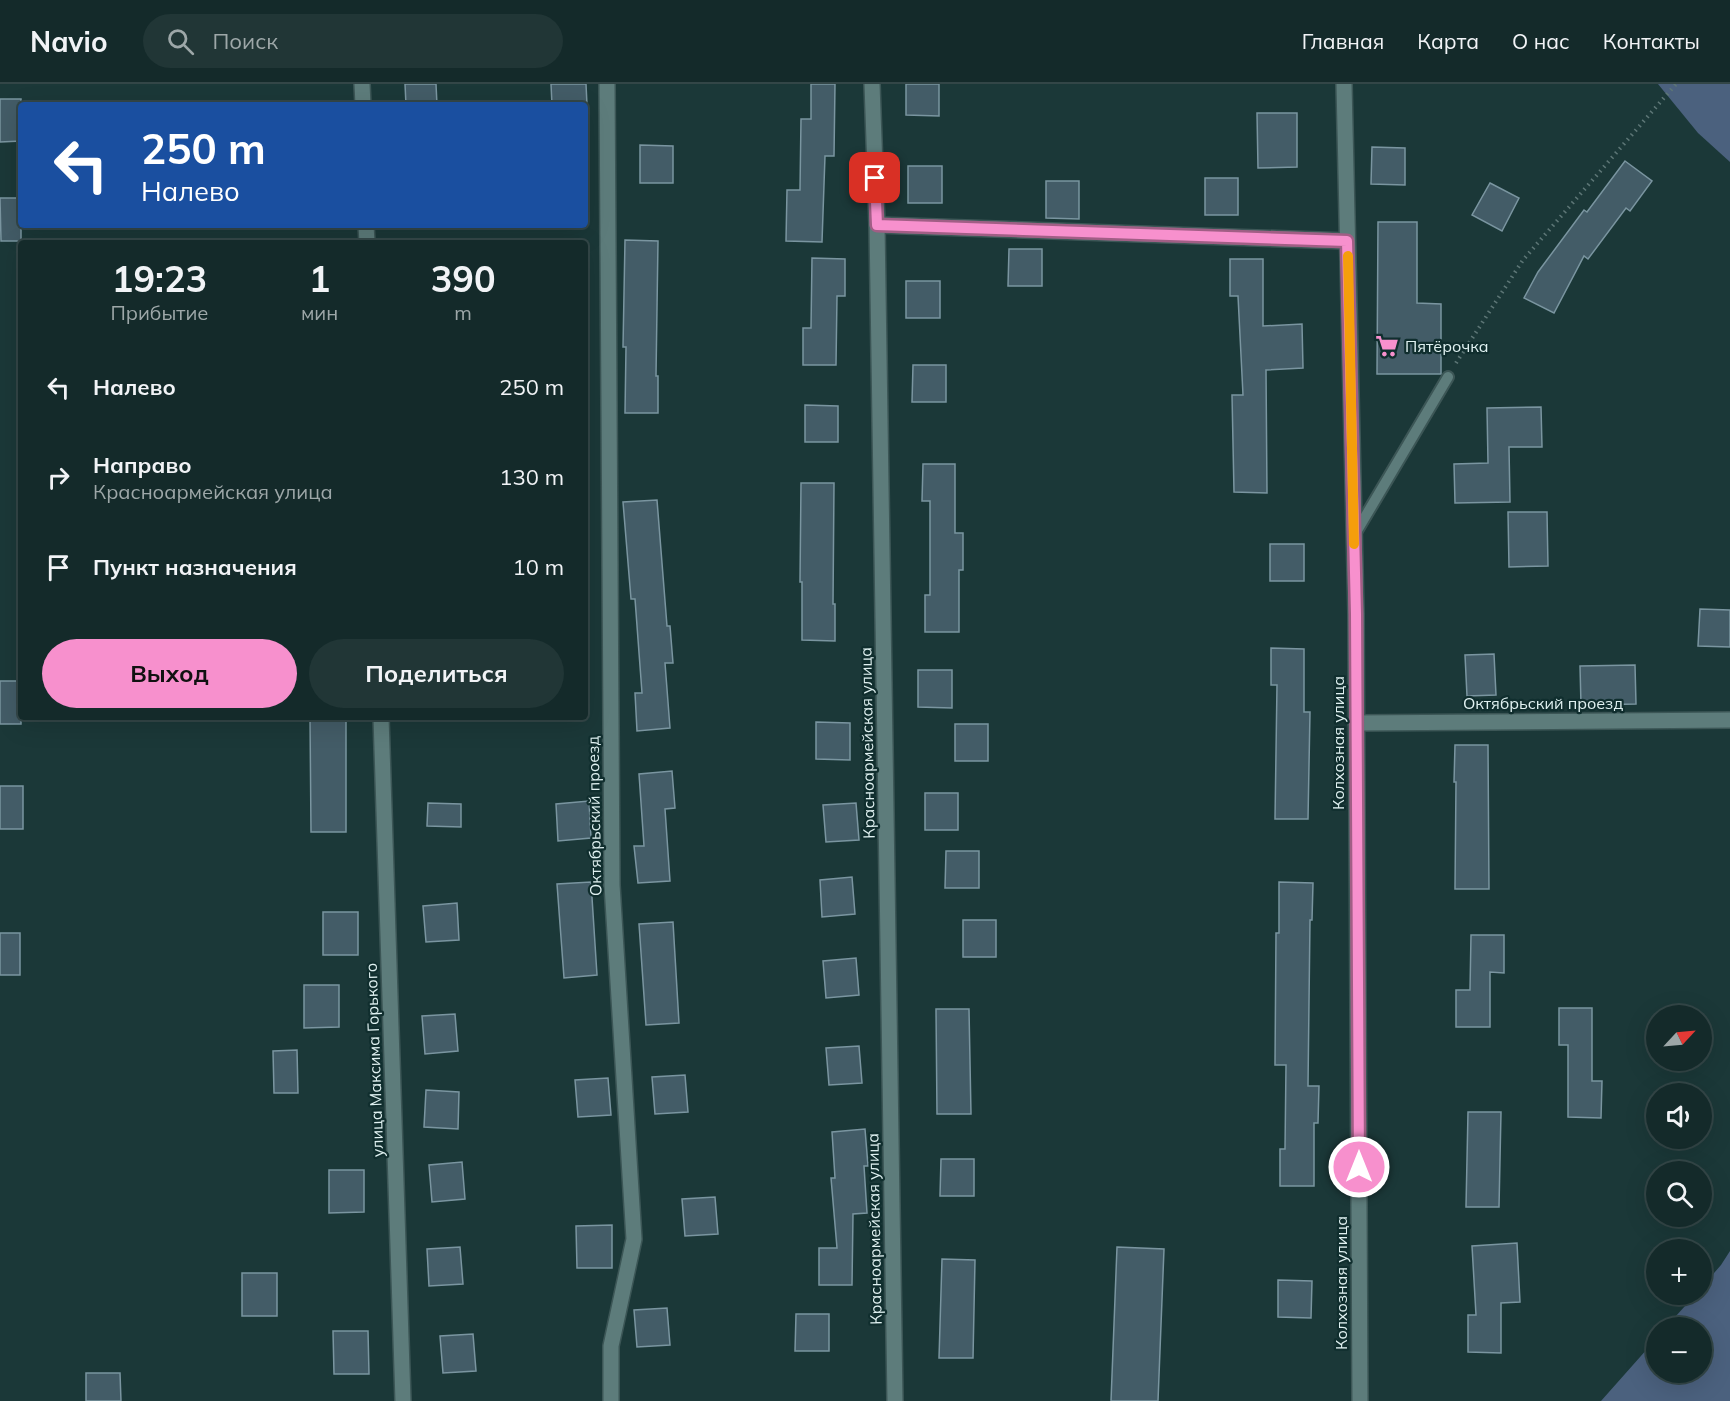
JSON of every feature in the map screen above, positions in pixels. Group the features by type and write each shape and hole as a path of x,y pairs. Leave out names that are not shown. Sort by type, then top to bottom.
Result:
{"street":[{"path":"362,84 363,102"},
{"name":"Октябрьский проезд","path":"607,84 612,885 634,1239 611,1347 611,1401"},
{"name":"Красноармейская улица","path":"872,84 877,225 895,1401"},
{"name":"Колхозная улица","path":"1344,84 1354,535 1360,1401"},
{"path":"877,225 1347,241"},
{"name":"улица Максима Горького","path":"381,720 403,1401"},
{"name":"Октябрьский проезд","path":"1356,723 1730,720"}],"lane":[{"path":"1354,535 1448,377"}],"path":[{"path":"1448,377 1523,260 1676,84"}],"water":[{"path":"1658,84 1730,84 1730,162 1698,133"},
{"path":"1730,1251 1730,1401 1601,1401 1646,1350 1646,1383 1712,1383 1712,1317 1675,1317 1686,1305 1712,1305 1712,1275"}],"building":[{"path":"405,84 436,84 437,102 406,102"},
{"path":"551,84 586,84 587,102 552,102"},
{"path":"811,84 835,84 834,156 825,156 822,242 786,241 787,190 800,190 801,119 811,119"},
{"path":"906,84 939,84 939,116 906,115"},
{"path":"0,99 21,99 21,102 18,102 18,141 0,142"},
{"path":"1257,113 1297,113 1297,167 1258,168"},
{"path":"640,145 673,146 673,183 640,183"},
{"path":"1372,147 1405,148 1405,185 1371,184"},
{"path":"1625,161 1652,181 1630,211 1626,208 1588,259 1584,256 1554,313 1524,298 1538,272 1584,210 1587,212"},
{"path":"908,166 942,166 942,203 908,203"},
{"path":"1205,178 1238,178 1238,215 1205,215"},
{"path":"1046,181 1079,181 1079,219 1046,218"},
{"path":"1490,183 1519,198 1502,231 1472,215"},
{"path":"0,198 18,198 18,228 21,228 21,240 1,241"},
{"path":"1378,222 1417,222 1417,303 1441,304 1441,374 1377,374"},
{"path":"625,240 658,241 656,376 658,376 658,413 625,413 626,347 623,347"},
{"path":"1009,249 1042,249 1042,286 1008,286"},
{"path":"812,258 845,259 845,296 837,296 836,365 803,365 803,328 811,328"},
{"path":"1230,259 1263,259 1263,326 1302,324 1303,368 1266,370 1267,493 1234,492 1232,395 1243,395 1238,296 1230,296"},
{"path":"906,281 940,281 940,318 906,318"},
{"path":"913,365 946,365 946,402 912,402"},
{"path":"805,405 838,406 838,442 805,442"},
{"path":"1541,407 1542,447 1509,447 1510,502 1455,503 1454,464 1488,463 1487,408"},
{"path":"923,464 955,464 955,533 963,533 963,570 959,570 959,632 925,632 925,595 930,595 930,501 922,501"},
{"path":"801,483 834,483 835,641 802,640"},
{"path":"657,500 667,626 670,626 673,663 665,663 670,728 637,731 635,693 642,693 635,599 631,599 623,502"},
{"path":"1508,512 1547,512 1548,566 1509,567"},
{"path":"1270,544 1304,544 1304,581 1270,581"},
{"path":"1700,609 1730,610 1730,647 1698,646"},
{"path":"1271,648 1304,649 1304,712 1310,712 1308,819 1275,819 1277,685 1271,685"},
{"path":"1494,654 1496,695 1467,696 1465,655"},
{"path":"1635,665 1636,704 1581,705 1580,666"},
{"path":"918,670 952,670 952,708 918,707"},
{"path":"0,681 18,681 18,720 21,720 21,724 0,724"},
{"path":"310,720 346,720 346,832 311,832"},
{"path":"816,722 850,723 850,760 816,759"},
{"path":"955,724 988,724 988,761 955,761"},
{"path":"1455,745 1488,745 1489,889 1455,889"},
{"path":"672,771 675,808 665,809 670,881 638,883 634,846 644,846 639,774"},
{"path":"0,786 23,786 23,829 0,829"},
{"path":"925,793 958,793 958,830 925,830"},
{"path":"589,801 591,838 558,841 556,804"},
{"path":"428,803 461,804 461,827 427,826"},
{"path":"856,803 859,840 826,842 823,805"},
{"path":"946,851 979,851 979,888 945,888"},
{"path":"852,877 855,914 822,917 820,880"},
{"path":"591,882 597,975 564,978 557,884"},
{"path":"1279,882 1313,883 1312,920 1310,920 1308,1086 1319,1086 1318,1123 1314,1123 1314,1186 1280,1186 1280,1149 1285,1149 1286,1065 1275,1065 1276,933 1279,933"},
{"path":"457,903 459,940 426,942 423,906"},
{"path":"323,912 358,912 358,955 323,955"},
{"path":"963,920 996,920 996,957 963,957"},
{"path":"673,922 679,1023 646,1025 639,924"},
{"path":"0,933 20,933 20,975 0,975"},
{"path":"1471,935 1504,935 1504,973 1490,972 1490,1027 1456,1027 1456,990 1470,990"},
{"path":"856,958 859,995 826,998 823,961"},
{"path":"304,985 339,985 339,1027 304,1028"},
{"path":"1559,1008 1592,1008 1592,1081 1602,1081 1601,1118 1568,1117 1568,1045 1559,1045"},
{"path":"936,1009 969,1009 971,1114 937,1114"},
{"path":"455,1014 458,1051 425,1054 422,1016"},
{"path":"859,1046 862,1083 829,1085 826,1048"},
{"path":"297,1050 298,1093 274,1093 273,1051"},
{"path":"685,1075 688,1112 655,1114 652,1077"},
{"path":"608,1078 611,1115 578,1117 575,1080"},
{"path":"426,1090 459,1092 458,1129 424,1127"},
{"path":"1468,1112 1501,1112 1499,1207 1466,1207"},
{"path":"865,1129 868,1166 864,1166 867,1213 853,1214 852,1285 819,1285 819,1248 837,1248 831,1178 835,1178 832,1132"},
{"path":"941,1159 974,1159 974,1196 940,1196"},
{"path":"462,1162 465,1199 432,1202 429,1165"},
{"path":"329,1170 364,1170 364,1212 329,1213"},
{"path":"715,1197 718,1234 685,1236 682,1199"},
{"path":"612,1225 612,1268 577,1268 576,1226"},
{"path":"1517,1243 1520,1302 1501,1303 1501,1353 1468,1352 1468,1315 1476,1315 1472,1246"},
{"path":"460,1247 463,1284 429,1286 427,1249"},
{"path":"1117,1247 1164,1249 1158,1401 1111,1401"},
{"path":"942,1259 975,1260 973,1358 939,1358"},
{"path":"242,1273 277,1273 277,1316 242,1316"},
{"path":"1278,1280 1312,1281 1311,1318 1278,1317"},
{"path":"667,1308 670,1345 637,1347 634,1310"},
{"path":"796,1314 829,1314 829,1351 795,1351"},
{"path":"333,1331 368,1331 369,1374 334,1374"},
{"path":"473,1334 476,1371 443,1373 440,1336"},
{"path":"86,1373 120,1373 121,1401 86,1401"}],"slow traffic":[{"path":"1348,256 1354,544"}],"place":[{"name":"Пятёрочка","path":"1387,346"}],"route":[{"path":"875,178 877,225 1347,241 1356,614 1359,1167"}]}
